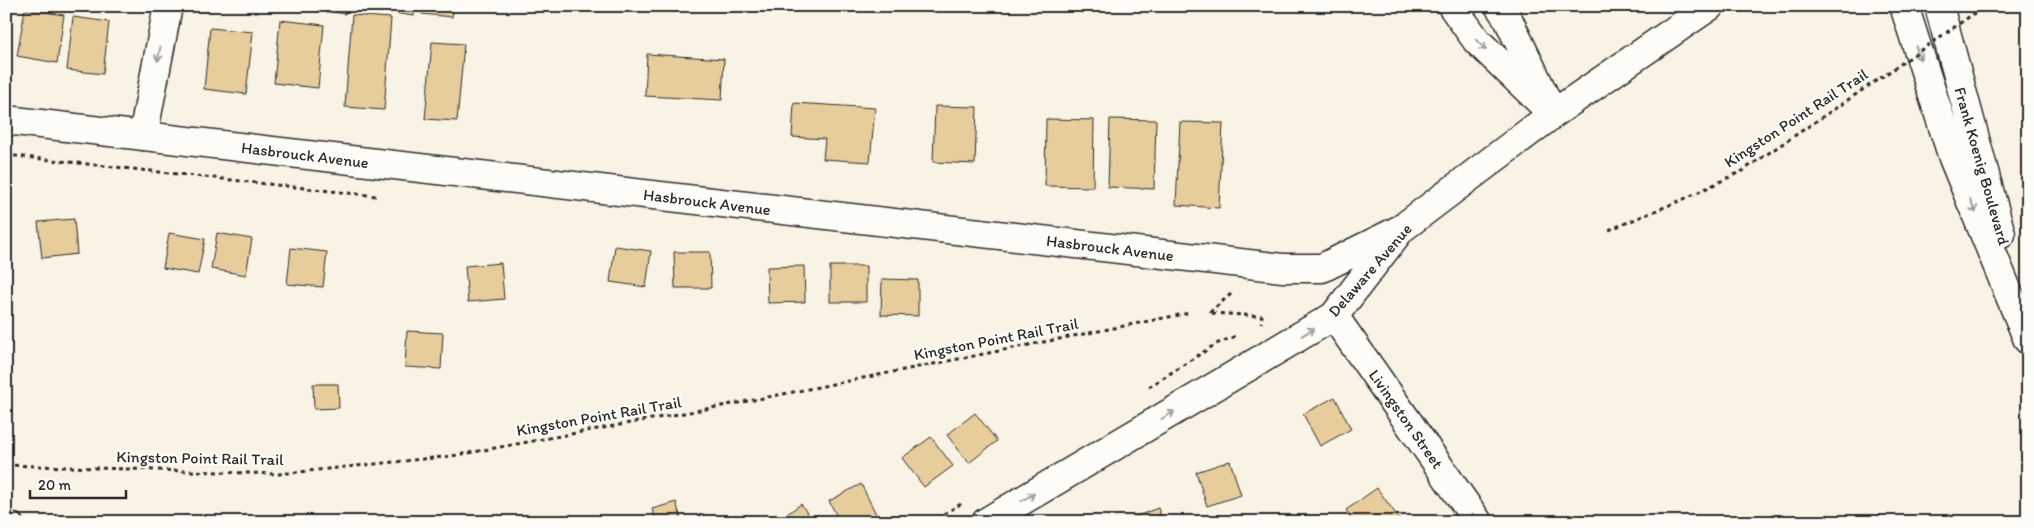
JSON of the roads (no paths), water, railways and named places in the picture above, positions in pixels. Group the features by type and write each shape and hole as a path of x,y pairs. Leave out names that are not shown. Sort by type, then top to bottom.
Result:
{"main road":[{"path":"143,136 168,6"},
{"path":"1452,6 1477,42 1553,114"},
{"path":"1499,6 1508,19 1553,114"},
{"name":"Delaware Avenue","path":"986,522 1334,316 1400,230 1553,114 1710,6"},
{"path":"1904,6 1953,158 2028,340"},
{"name":"Frank Koenig Boulevard","path":"1939,6 1995,214 2028,325"},
{"name":"Hasbrouck Avenue","path":"6,120 1283,268 1322,268 1400,230"},
{"name":"Livingston Street","path":"1334,316 1478,522"}],"lane":[{"path":"6,519 14,522"}]}
